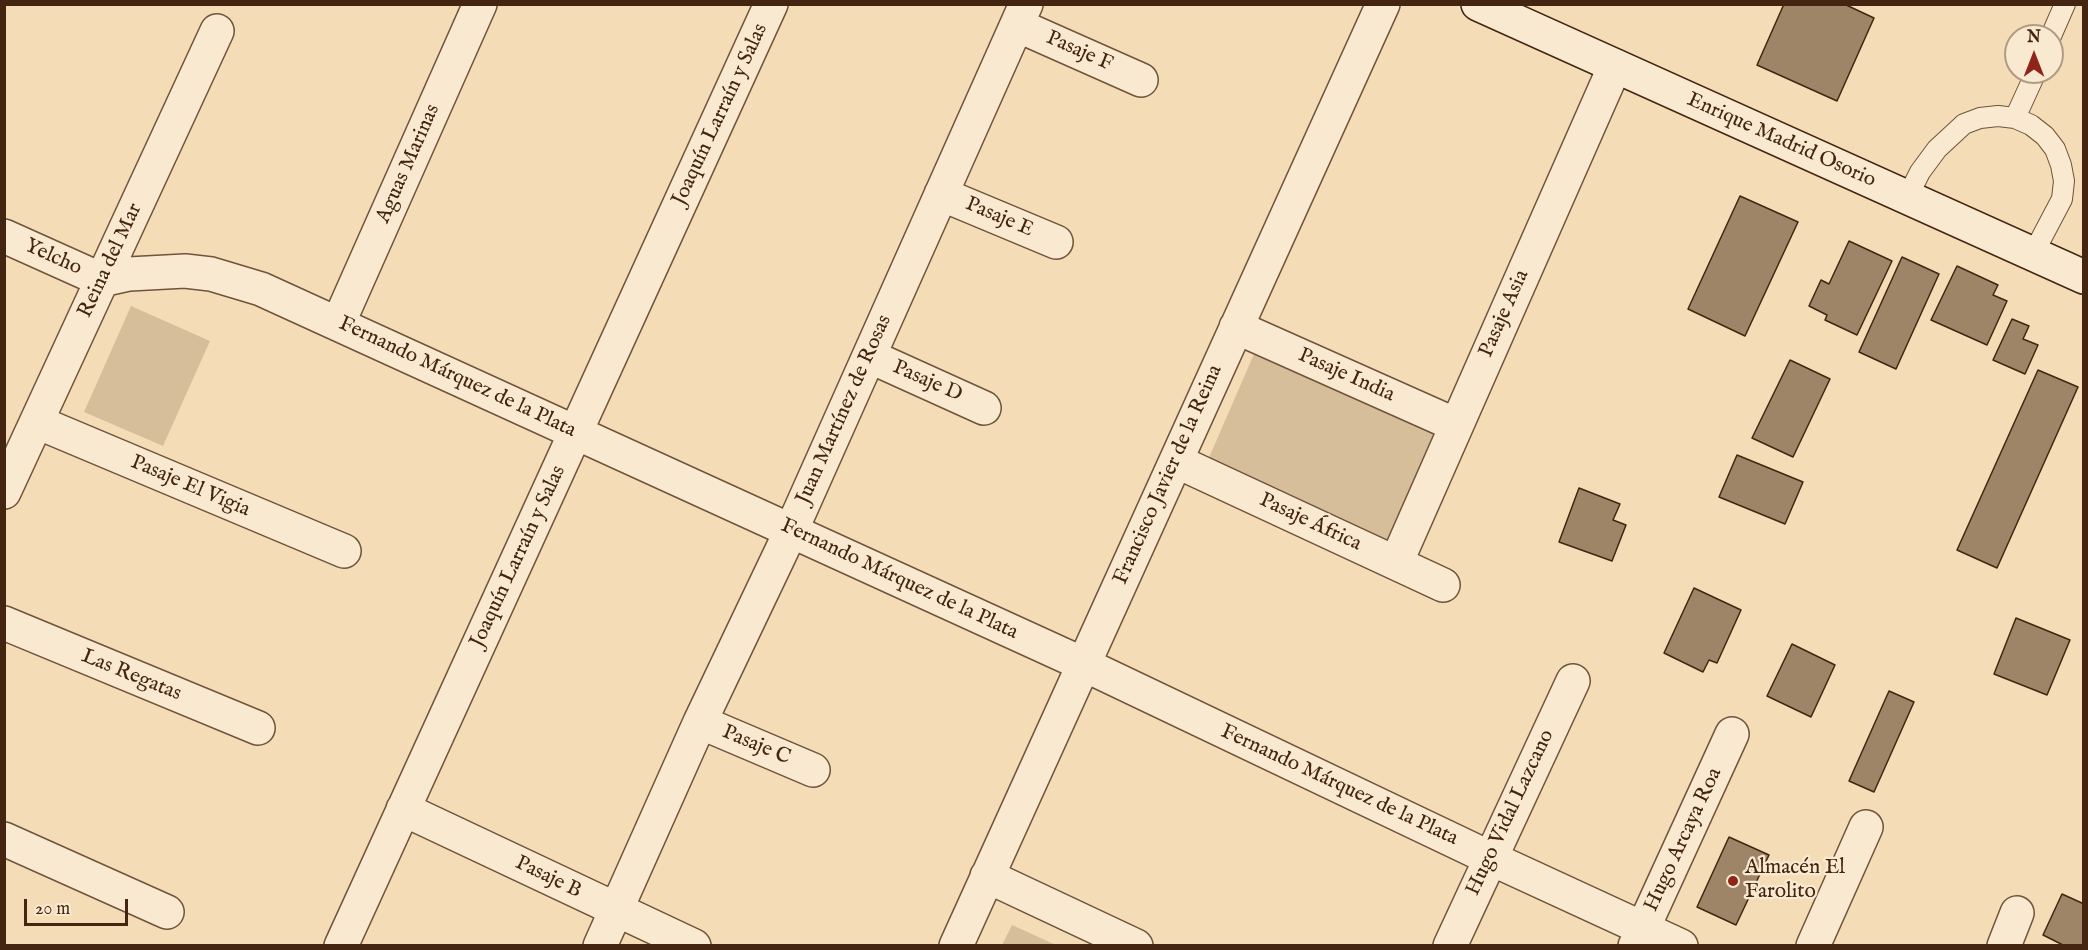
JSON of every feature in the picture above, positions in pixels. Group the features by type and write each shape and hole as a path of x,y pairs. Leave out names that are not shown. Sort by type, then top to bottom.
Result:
{"street":[{"name":"Aguas Marinas","path":"338,324 480,4"},
{"name":"Joaquín Larraín y Salas","path":"341,945 771,4"},
{"name":"Francisco Javier de la Reina","path":"956,945 1383,4"},
{"name":"Enrique Madrid Osorio","path":"1478,4 2084,277"},
{"name":"Pasaje F","path":"1021,15 1141,80"},
{"name":"Juan Martínez de Rosas","path":"600,945 700,722 791,531 1021,15"},
{"name":"Reina del Mar","path":"4,492 217,31"},
{"name":"Pasaje Asia","path":"1396,563 1615,66"},
{"name":"Pasaje E","path":"941,194 1056,242"},
{"name":"Yelcho","path":"4,236 102,280"},
{"name":"Fernando Márquez de la Plata","path":"102,280 129,274 185,271 211,274 261,289 1083,664 1490,858 1639,937 1681,945"},
{"name":"Pasaje India","path":"1236,327 1455,425"},
{"name":"Pasaje D","path":"869,356 984,408"},
{"name":"Pasaje El Vigia","path":"37,422 344,551"},
{"name":"Pasaje África","path":"1176,461 1443,585"},
{"name":"Las Regatas","path":"4,623 258,728"},
{"name":"Hugo Vidal Lazcano","path":"1450,945 1573,681"},
{"name":"Pasaje C","path":"700,722 813,770"},
{"name":"Hugo Arcaya Roa","path":"1639,937 1732,734"},
{"name":"Pasaje B","path":"403,809 694,945"},
{"path":"1813,945 1866,826"},
{"path":"4,839 167,912"},
{"path":"987,876 1136,945"},
{"path":"2004,945 2017,913"}],"lane":[{"path":"2056,24 2065,4"},
{"path":"2015,118 2031,84"},
{"path":"1907,198 1920,172 1937,149 1964,124 1980,118 1998,116 2015,118 2031,125 2050,143 2061,165 2064,182 2062,199 2033,254"}],"shaded area":[{"path":"131,306 210,341 163,446 84,412"},
{"path":"1257,347 1442,431 1390,544 1208,460"},
{"path":"1012,925 1056,945 1002,945"}],"building":[{"path":"1784,4 1844,4 1874,18 1837,101 1757,65"},
{"path":"1740,196 1798,222 1745,336 1688,309"},
{"path":"1849,241 1892,261 1857,335 1825,320 1827,315 1809,306 1821,280 1829,284"},
{"path":"1902,257 1939,274 1896,369 1859,352"},
{"path":"1957,266 1998,285 1993,295 2007,301 1987,345 1931,320"},
{"path":"2012,319 2029,326 2023,339 2038,345 2025,374 1993,360"},
{"path":"1790,360 1830,379 1793,457 1752,438"},
{"path":"2038,370 2078,387 1997,568 1957,550"},
{"path":"1737,455 1803,482 1785,524 1719,497"},
{"path":"1579,488 1620,504 1613,520 1626,525 1612,561 1559,542"},
{"path":"1694,588 1741,610 1717,663 1709,660 1703,672 1664,653"},
{"path":"2016,618 2070,640 2047,695 1994,674"},
{"path":"1792,644 1835,665 1811,717 1767,696"},
{"path":"1889,691 1914,702 1874,792 1849,781"},
{"name":"Almacén El Farolito","path":"1729,837 1769,855 1736,925 1697,907"},
{"path":"2062,894 2084,904 2084,946 2065,946 2043,935"}],"place":[{"name":"Almacén El Farolito","path":"1733,881"}]}
